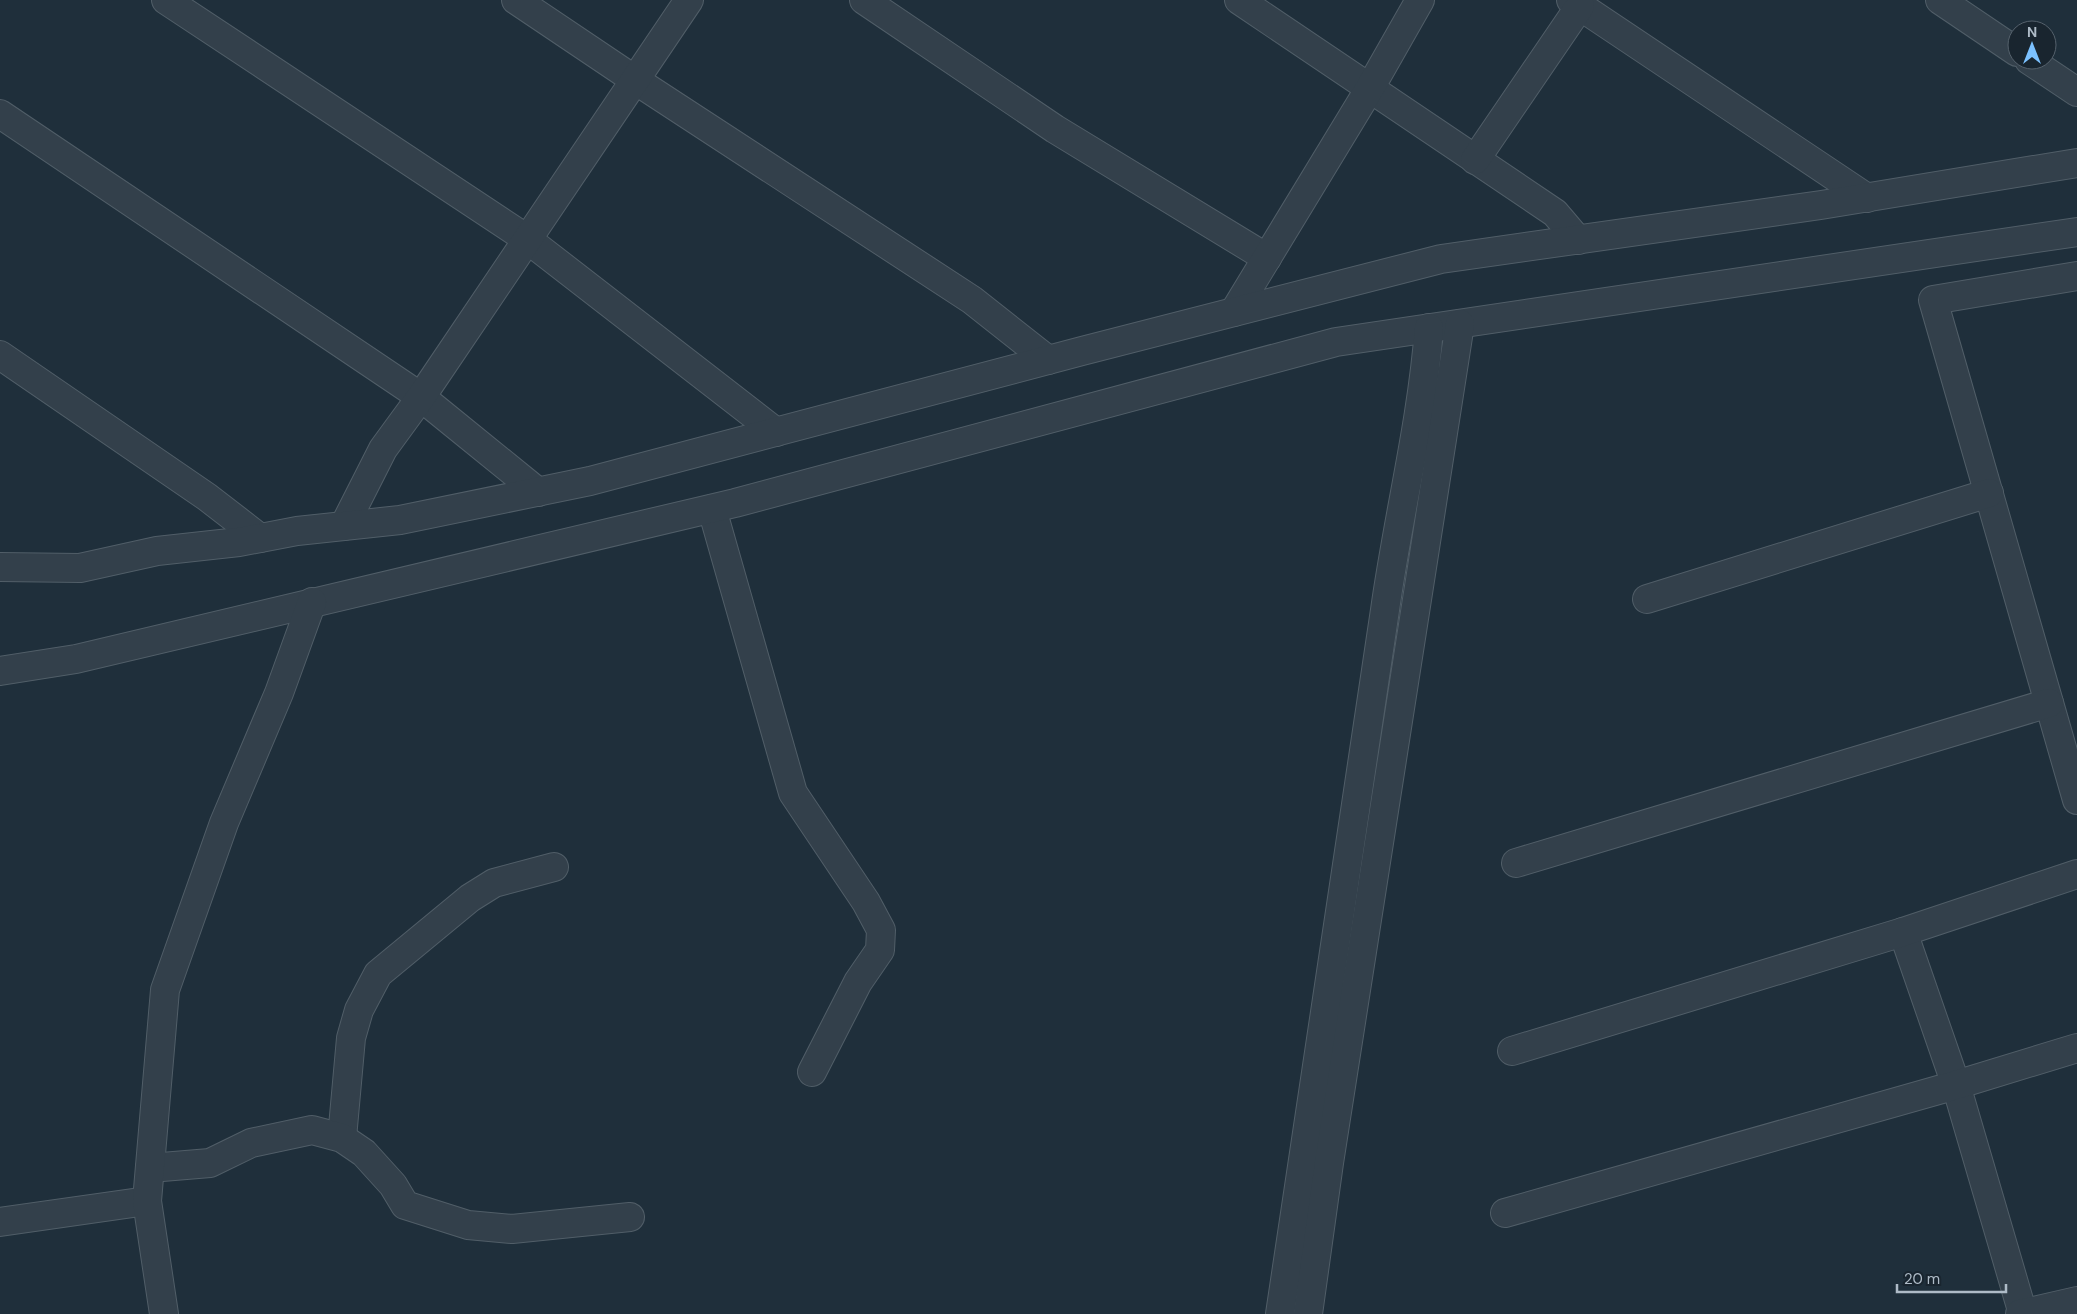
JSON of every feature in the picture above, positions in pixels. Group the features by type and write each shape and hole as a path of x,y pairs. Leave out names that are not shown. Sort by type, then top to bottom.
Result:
{"street":[{"path":"166,0 528,239 776,432"},
{"path":"516,0 972,300 1048,360"},
{"path":"344,526 383,449 421,397 689,0"},
{"path":"864,0 1055,129 1267,258"},
{"path":"1239,0 1555,213 1578,240"},
{"path":"1234,312 1370,88 1420,0"},
{"path":"1940,0 2007,45"},
{"path":"1475,160 1575,3 1867,198"},
{"path":"2044,70 2077,92"},
{"path":"0,114 421,397 538,492"},
{"path":"0,567 80,568 157,551 239,542 297,531 400,520 590,481 1441,259 1867,198 2077,163"},
{"path":"0,671 76,659 712,509 1336,342 2077,232"},
{"path":"2077,276 1933,300 2077,800"},
{"path":"1308,1314 1329,1163 1460,324"},
{"path":"1280,1314 1324,1037 1394,547 1425,378 1429,328"},
{"path":"0,355 207,496 260,538"},
{"path":"1647,599 1990,494"},
{"path":"712,509 794,793 866,902 881,930 880,950 858,982 812,1072"},
{"path":"164,1314 147,1201 165,990 224,823 279,693 312,602"},
{"path":"1516,862 2049,703"},
{"path":"342,1138 351,1038 360,1010 378,974 470,898 494,883 554,867"},
{"path":"1512,1051 1903,932 2077,874"},
{"path":"1903,932 1956,1085 2022,1314 2077,1301"},
{"path":"1505,1213 1956,1085 2077,1048"},
{"path":"150,1168 210,1163 251,1143 312,1130 342,1138 364,1153 393,1185 405,1205 468,1225 512,1229 630,1217"},
{"path":"0,1222 147,1201"}]}
